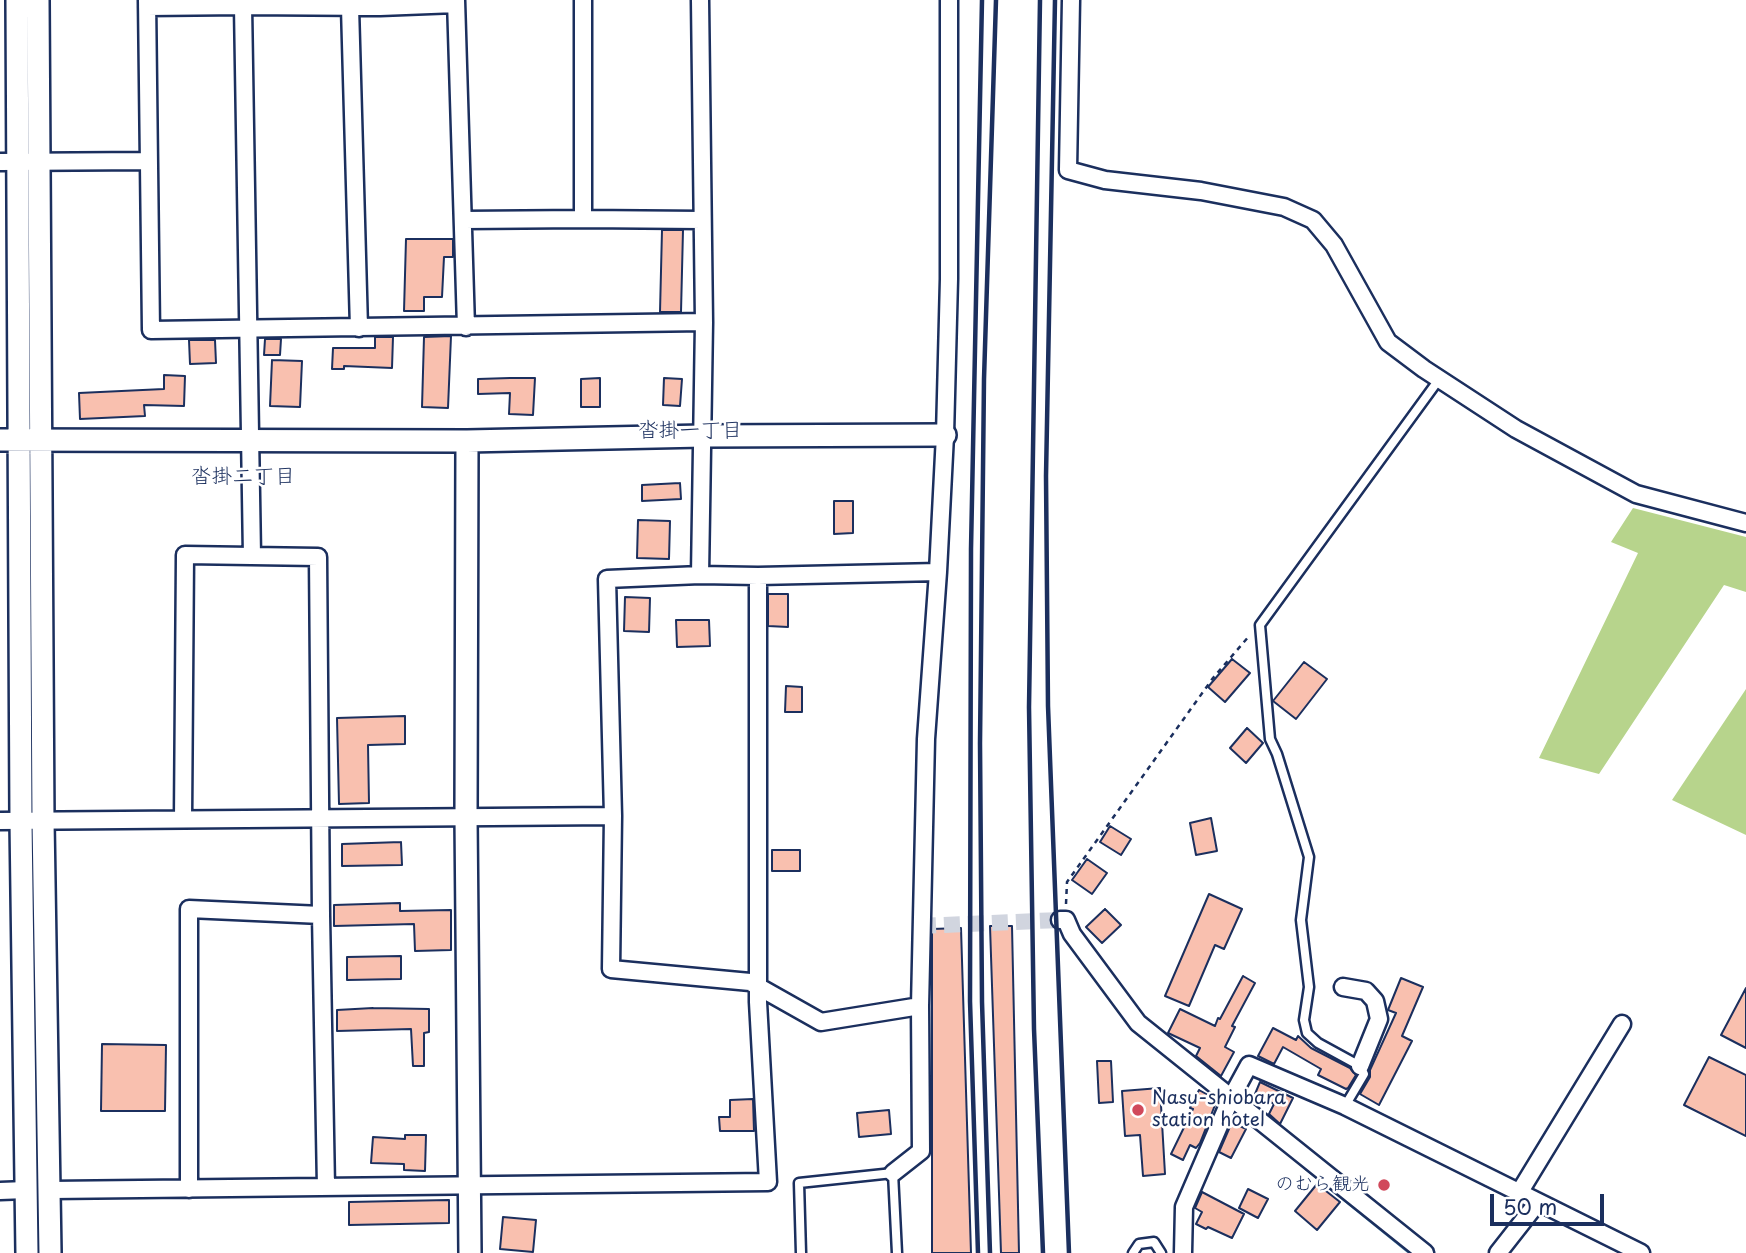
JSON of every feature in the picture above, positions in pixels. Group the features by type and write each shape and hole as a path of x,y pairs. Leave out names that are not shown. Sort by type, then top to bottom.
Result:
{"street":[{"path":"17,0 19,162 9,440 11,821 27,1253"},
{"path":"38,0 19,162 42,439 43,821 50,1253"},
{"path":"583,0 583,219"},
{"path":"700,575 704,322 701,0"},
{"path":"893,1173 921,1151 920,1006 926,739 945,435 949,0"},
{"path":"1071,0 1068,170 1105,180 1202,191 1284,207 1314,220 1334,245 1388,342 1516,429 1636,494 1746,523"},
{"path":"466,327 456,2 350,7 147,3 151,330 466,327 704,322"},
{"path":"243,6 252,556"},
{"path":"350,7 359,328"},
{"path":"19,162 149,161"},
{"path":"464,220 702,219"},
{"path":"9,440 467,441 945,435"},
{"path":"467,441 466,817 470,1253"},
{"path":"183,820 185,555 318,557 326,1187"},
{"path":"920,1006 821,1022 750,982 611,969 613,816 607,579 938,572"},
{"path":"51,1190 768,1182 759,987 758,576"},
{"path":"11,821 613,816"},
{"path":"189,1189 189,909 321,915"},
{"path":"1063,920 1138,1023 1425,1253"},
{"path":"1343,987 1366,991 1376,1002 1379,1019 1360,1066"},
{"path":"1519,1193 1622,1024"},
{"path":"1183,1253 1184,1208 1231,1098 1249,1065 1345,1106 1641,1253"},
{"path":"0,1191 26,1190"},
{"path":"1499,1253 1538,1202"}],"lane":[{"path":"1345,1106 1364,1074 1360,1066 1318,1043 1307,1033 1304,1020 1309,987 1301,920 1308,857 1270,739 1259,625 1440,378"},
{"path":"801,1253 799,1183 893,1173 897,1253"},
{"path":"1133,1253 1139,1244 1149,1242 1157,1243 1161,1253"},
{"path":"1149,1242 1149,1253"}],"path":[{"path":"1063,920 1066,882 1213,678 1259,625"}],"green space":[{"path":"1633,508 1746,537 1746,592 1724,585 1599,774 1539,758 1638,553 1611,542"},
{"path":"1746,689 1746,835 1672,800"}],"building":[{"path":"662,230 683,230 681,312 660,312"},
{"path":"406,239 453,239 453,257 444,257 442,297 424,297 424,311 404,311"},
{"path":"451,336 448,408 422,407 424,337"},
{"path":"375,337 393,337 392,368 344,366 344,369 332,369 333,348 375,348"},
{"path":"265,339 281,339 280,355 264,355"},
{"path":"189,340 215,340 216,363 190,364"},
{"path":"272,360 302,361 300,407 270,406"},
{"path":"164,375 185,376 184,406 144,405 145,416 80,419 79,393 164,389"},
{"path":"535,378 533,415 509,414 510,393 478,394 478,379"},
{"path":"600,378 600,407 581,407 581,379"},
{"path":"664,378 682,379 680,406 663,405"},
{"path":"680,483 681,499 642,501 642,485"},
{"path":"834,501 853,501 853,533 834,534"},
{"path":"638,520 670,521 669,559 637,558"},
{"path":"768,594 788,594 788,627 768,626"},
{"path":"625,597 650,598 649,632 624,631"},
{"path":"676,620 709,620 710,646 677,647"},
{"path":"1232,659 1250,673 1225,702 1208,687"},
{"path":"1304,662 1327,679 1296,719 1273,701"},
{"path":"786,686 802,687 802,712 785,712"},
{"path":"405,716 405,744 368,745 369,803 339,804 337,718"},
{"path":"1247,728 1263,743 1246,763 1230,748"},
{"path":"1211,818 1217,851 1196,855 1190,823"},
{"path":"1110,826 1131,839 1121,855 1100,842"},
{"path":"401,842 402,865 342,866 342,844"},
{"path":"772,850 800,850 800,871 772,871"},
{"path":"1087,859 1107,873 1092,894 1072,880"},
{"path":"1209,894 1242,909 1224,949 1215,945 1189,1006 1165,996"},
{"path":"400,903 400,911 451,910 451,950 415,951 414,924 334,926 334,905"},
{"path":"1105,909 1121,925 1102,943 1086,927"},
{"path":"990,926 1012,926 1019,1253 1001,1253"},
{"path":"961,928 971,1253 932,1253 932,929"},
{"path":"401,956 401,979 347,980 347,957"},
{"path":"1243,976 1255,983 1232,1026 1235,1027 1225,1047 1234,1052 1221,1076 1196,1056 1200,1048 1168,1033 1180,1009 1215,1026"},
{"path":"1401,978 1423,987 1402,1036 1412,1041 1379,1105 1360,1094 1370,1077 1370,1070 1396,1013 1388,1010"},
{"path":"1746,988 1746,1048 1721,1035"},
{"path":"429,1009 429,1032 424,1033 424,1066 413,1066 411,1029 337,1031 337,1010"},
{"path":"1273,1028 1296,1040 1298,1036 1311,1048 1350,1068 1356,1075 1348,1088 1318,1075 1321,1069 1283,1047 1274,1064 1258,1056"},
{"path":"102,1044 166,1045 165,1111 101,1111"},
{"path":"1709,1057 1746,1075 1746,1136 1684,1105"},
{"path":"1097,1061 1111,1061 1113,1102 1099,1103"},
{"path":"1260,1082 1293,1098 1280,1124 1269,1114 1274,1104 1255,1094"},
{"path":"1160,1088 1165,1174 1143,1176 1140,1135 1125,1136 1122,1091"},
{"path":"1199,1090 1217,1100 1200,1143 1196,1148 1190,1145 1183,1160 1171,1154 1193,1109 1190,1108"},
{"path":"753,1099 754,1131 720,1131 719,1117 730,1117 730,1100"},
{"path":"889,1110 891,1134 859,1137 857,1113"},
{"path":"1232,1122 1246,1129 1231,1158 1219,1152"},
{"path":"405,1135 426,1135 425,1171 404,1170 404,1164 371,1163 373,1137 405,1139"},
{"path":"1317,1184 1340,1202 1317,1230 1295,1211"},
{"path":"1248,1189 1268,1199 1258,1218 1239,1208"},
{"path":"1202,1192 1244,1214 1232,1238 1196,1224 1202,1212 1195,1208"},
{"path":"449,1200 449,1223 349,1225 349,1202"},
{"path":"503,1217 536,1220 533,1252 500,1249"}],"waterway":[{"path":"1306,1168 1411,1253"}],"tunnel":[{"path":"920,926 1060,920"}],"railway":[{"path":"978,1253 970,1001 971,549 982,0"},
{"path":"990,1253 982,1002 980,743 984,379 996,0"},
{"path":"1040,0 1029,707 1034,1029 1043,1253"},
{"path":"1055,0 1046,476 1048,706 1069,1253"}],"place":[{"name":"Nasu-shiobara station hotel","path":"1138,1110"},
{"name":"のむら観光","path":"1384,1185"}],"district":[{"name":"沓掛一丁目","path":"690,431"},
{"name":"沓掛二丁目","path":"243,477"}]}
